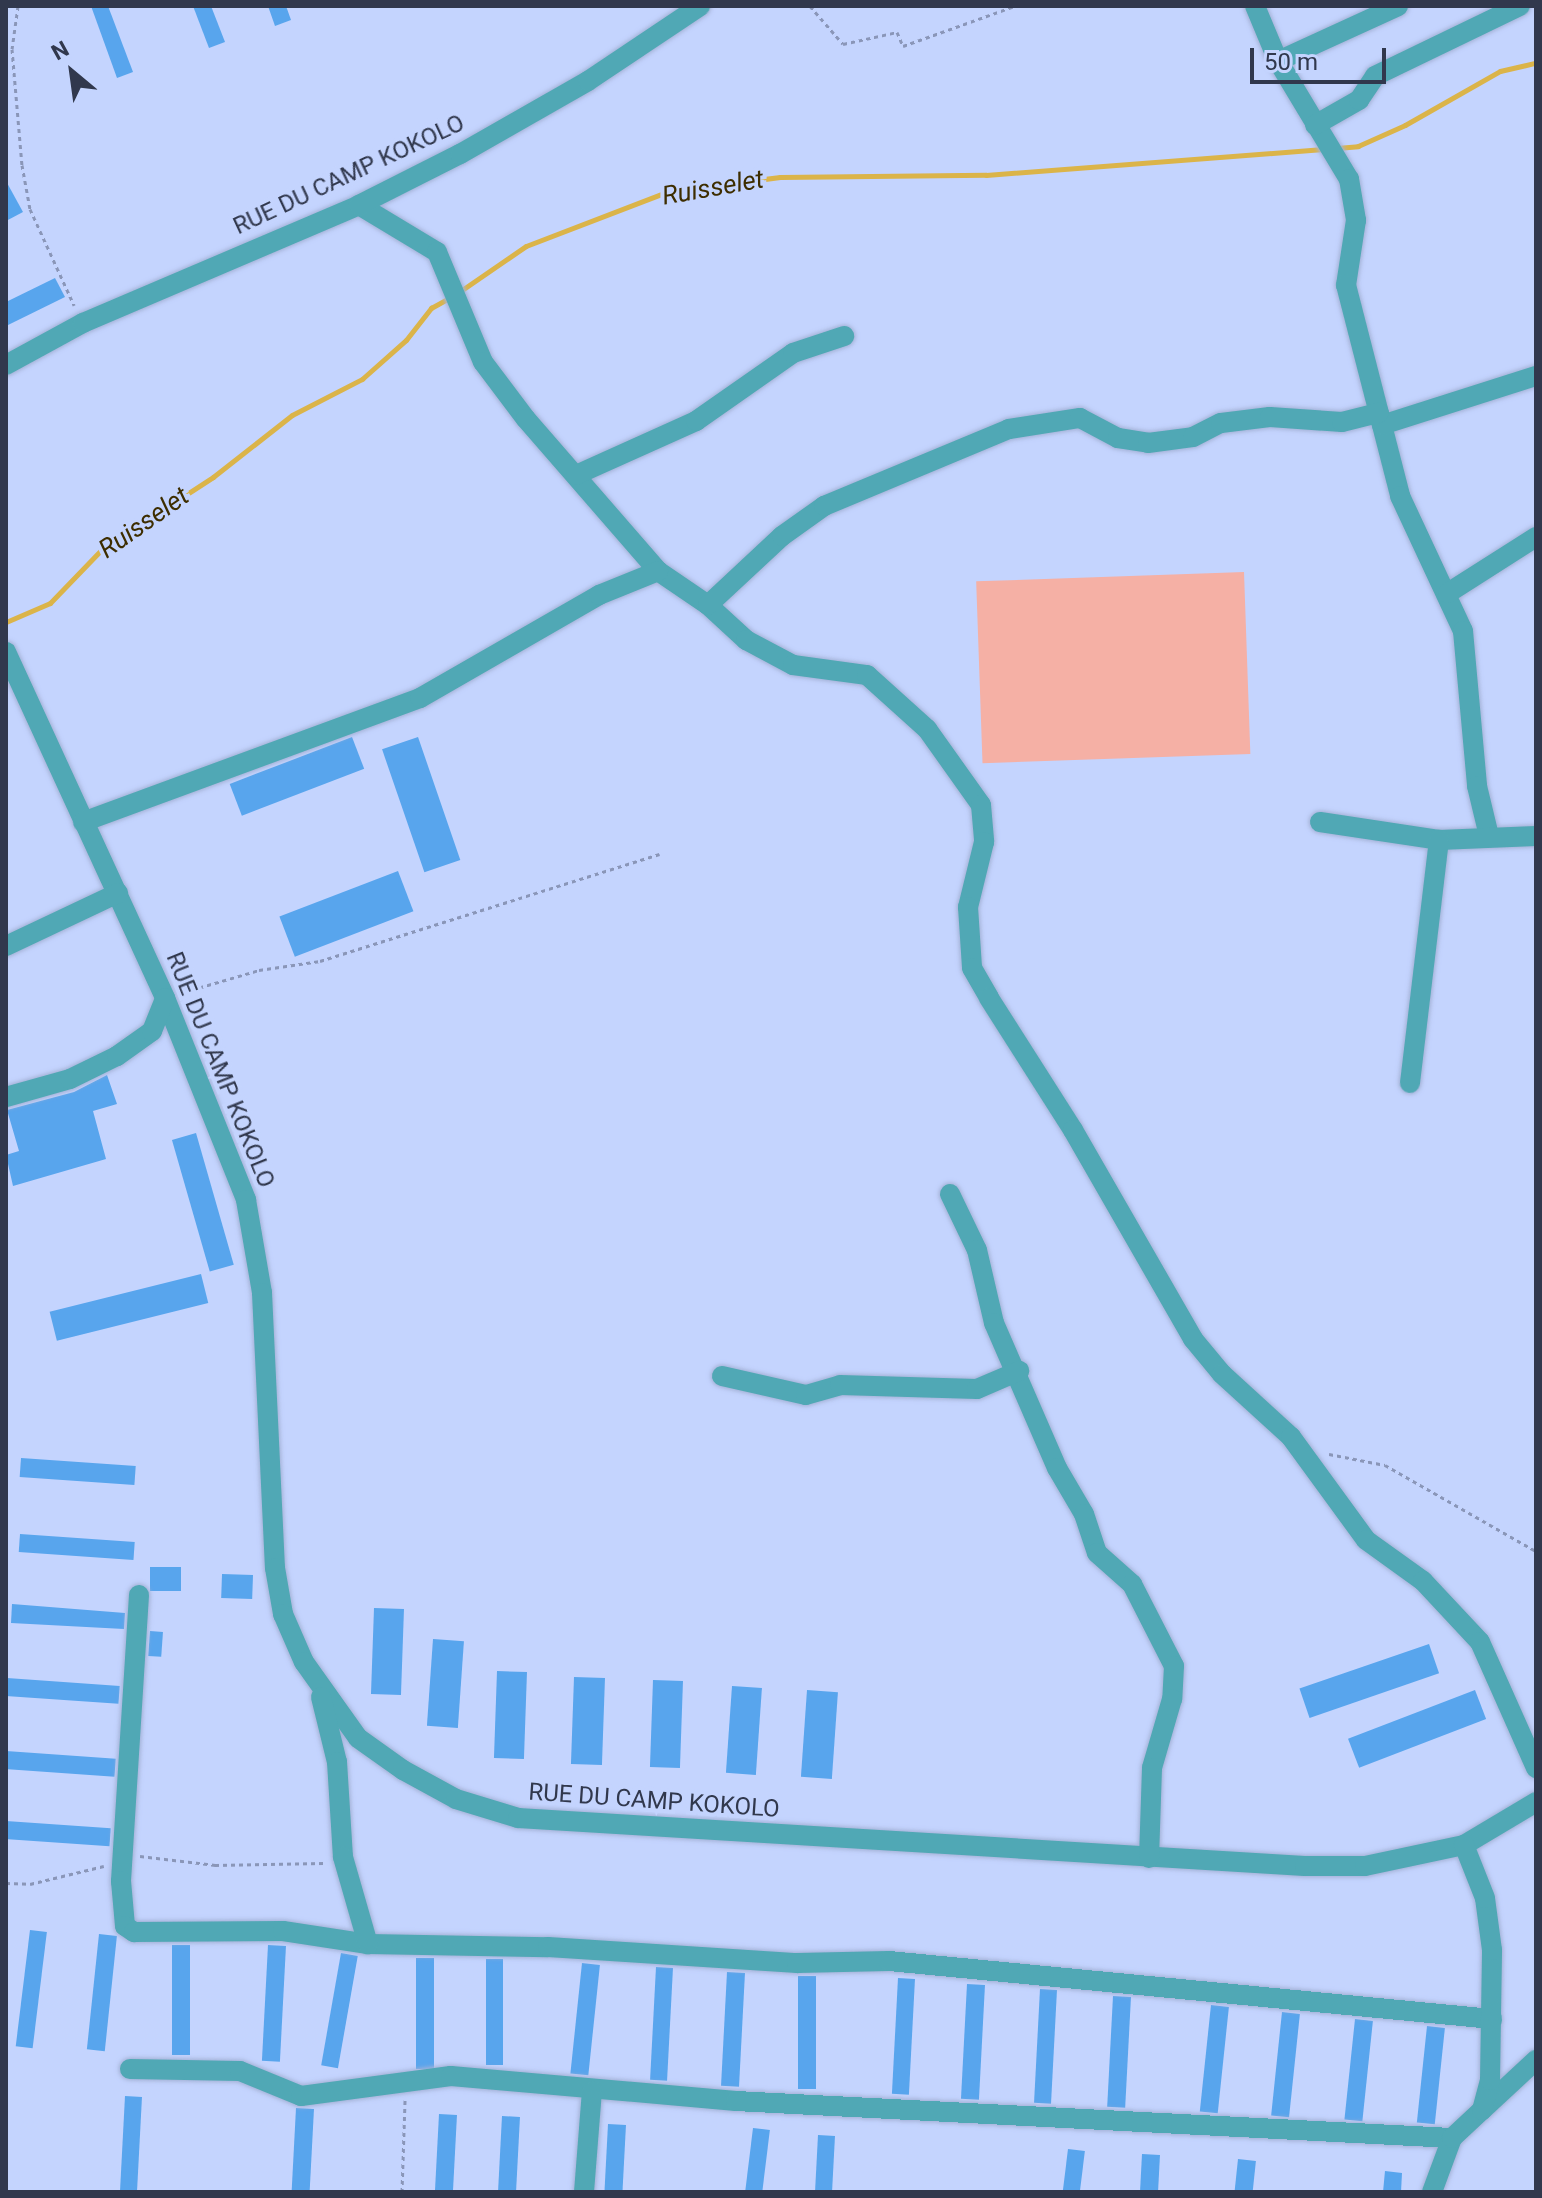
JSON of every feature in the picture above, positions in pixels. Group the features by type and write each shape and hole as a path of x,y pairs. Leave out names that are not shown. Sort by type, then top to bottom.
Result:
{"street":[{"name":"RUE DU CAMP KOKOLO","path":"6,365 83,323 359,205 588,81 700,6"},
{"path":"1255,6 1278,61 1349,179 1356,220 1346,285 1400,496 1448,593 1470,670 1477,786 1489,836"},
{"path":"1278,61 1398,6"},
{"path":"1315,125 1359,100 1375,76 1520,6"},
{"path":"359,205 437,252 446,282 483,362 658,571 708,605 746,640 793,665 867,675 927,729 981,805 984,842 968,907 972,968 1073,1130 1179,1319 1222,1374 1304,1454 1366,1540 1423,1581 1480,1642 1536,1768"},
{"path":"576,475 696,421 793,353 844,336"},
{"path":"708,605 782,536 824,506 1009,429 1080,418 1118,438 1148,443 1193,437 1234,421 1314,417 1342,422 1381,419 1536,376"},
{"path":"1448,593 1536,537"},
{"path":"83,822 420,698 564,613 658,571"},
{"name":"RUE DU CAMP KOKOLO","path":"6,652 165,998 246,1200 262,1293 275,1568 283,1614 317,1682 358,1738 403,1770 456,1799 518,1818 1149,1858 1365,1866 1464,1845 1536,1802"},
{"path":"1320,822 1439,840 1536,836"},
{"path":"1410,1083 1439,840"},
{"path":"6,946 118,893"},
{"path":"6,1097 70,1079 117,1056 152,1031 165,998"},
{"path":"950,1194 977,1250 994,1323 1019,1371 1057,1468 1084,1514 1097,1553 1132,1584 1174,1666 1172,1699 1152,1768 1149,1858"},
{"path":"722,1376 806,1395 840,1385 977,1389 1019,1371"},
{"path":"139,1595 125,1854 124,1922 134,1932 283,1931 368,1944 548,1947 797,1963 889,1961 1492,2019"},
{"path":"317,1682 337,1762 343,1857 368,1944"},
{"path":"1464,1845 1485,1898 1492,2019 1490,2080 1482,2110"},
{"path":"1432,2192 1452,2138 1536,2060"},
{"path":"130,2069 240,2071 301,2096 451,2076 592,2091 1452,2138"},
{"path":"584,2192 592,2091"}],"path":[{"path":"18,6 13,89 30,209 83,323"},
{"path":"810,6 843,44 897,32 903,46 1015,6"},
{"path":"165,998 259,970 320,961 660,854"},
{"path":"1304,1454 1351,1455 1385,1465 1536,1551"},
{"path":"6,1883 30,1884 100,1869 125,1854 215,1865 324,1863 343,1857"},
{"path":"402,2192 406,2082"}],"shaded area":[{"path":"1244,572 1250,754 983,763 976,581"}],"building":[{"path":"91,6 108,6 133,72 117,78"},
{"path":"193,6 211,6 225,42 209,48"},
{"path":"268,6 286,6 291,20 275,26"},
{"path":"6,181 23,212 6,221"},
{"path":"55,278 65,297 6,326 6,302"},
{"path":"352,737 364,769 242,816 230,784"},
{"path":"418,737 460,860 424,872 382,749"},
{"path":"398,871 413,911 295,957 279,917"},
{"path":"107,1075 117,1104 93,1111 106,1159 13,1186 6,1155 19,1151 7,1110 74,1092"},
{"path":"196,1133 234,1265 210,1272 172,1140"},
{"path":"201,1274 208,1303 57,1341 50,1312"},
{"path":"21,1458 136,1466 134,1485 20,1477"},
{"path":"20,1534 135,1542 133,1560 19,1552"},
{"path":"150,1567 181,1567 181,1591 150,1591"},
{"path":"222,1574 253,1575 252,1599 221,1598"},
{"path":"12,1604 125,1613 124,1629 11,1623"},
{"path":"374,1608 404,1609 401,1695 371,1694"},
{"path":"150,1631 163,1632 161,1657 148,1656"},
{"path":"433,1639 464,1641 458,1728 427,1726"},
{"path":"1429,1644 1439,1673 1310,1718 1299,1689"},
{"path":"497,1671 527,1672 524,1759 494,1758"},
{"path":"574,1677 605,1678 602,1765 571,1764"},
{"path":"7,1678 120,1686 118,1704 6,1696"},
{"path":"653,1680 683,1681 680,1768 650,1767"},
{"path":"732,1686 762,1688 756,1775 726,1773"},
{"path":"807,1690 838,1692 832,1779 801,1777"},
{"path":"1475,1690 1486,1719 1359,1768 1348,1739"},
{"path":"6,1751 116,1759 114,1777 6,1769"},
{"path":"6,1821 111,1828 109,1846 6,1839"},
{"path":"30,1930 47,1932 33,2048 16,2046"},
{"path":"99,1934 117,1936 105,2051 87,2049"},
{"path":"172,1945 190,1945 190,2055 172,2055"},
{"path":"268,1945 286,1946 280,2062 262,2061"},
{"path":"341,1953 358,1956 338,2068 321,2065"},
{"path":"416,1958 434,1958 434,2069 416,2069"},
{"path":"486,1959 503,1959 503,2065 486,2065"},
{"path":"582,1963 600,1965 588,2075 570,2073"},
{"path":"656,1967 673,1968 667,2081 650,2080"},
{"path":"727,1972 745,1973 739,2087 721,2086"},
{"path":"798,1976 816,1976 816,2089 798,2089"},
{"path":"898,1978 915,1979 909,2095 892,2094"},
{"path":"967,1984 985,1985 979,2100 961,2099"},
{"path":"1040,1989 1057,1990 1051,2104 1034,2103"},
{"path":"1113,1996 1131,1997 1125,2108 1107,2107"},
{"path":"1211,2005 1229,2007 1218,2113 1200,2111"},
{"path":"1282,2012 1300,2014 1289,2117 1271,2115"},
{"path":"1355,2019 1373,2021 1362,2121 1344,2119"},
{"path":"1427,2026 1445,2028 1435,2124 1417,2122"},
{"path":"125,2096 142,2097 137,2192 120,2192"},
{"path":"296,2108 314,2109 310,2192 292,2192"},
{"path":"439,2114 457,2115 453,2192 435,2192"},
{"path":"502,2116 520,2117 516,2192 498,2192"},
{"path":"608,2124 626,2125 622,2192 604,2192"},
{"path":"753,2128 770,2130 762,2192 745,2192"},
{"path":"818,2135 835,2136 832,2192 815,2192"},
{"path":"1068,2149 1085,2151 1080,2192 1063,2192"},
{"path":"1142,2154 1160,2155 1158,2192 1140,2192"},
{"path":"1238,2159 1256,2161 1253,2192 1235,2192"},
{"path":"1385,2171 1402,2173 1401,2192 1383,2192"}],"waterway":[{"name":"Ruisselet","path":"1337,148 1358,146 1405,125 1500,71 1536,63"},
{"name":"Ruisselet","path":"459,292 526,246 667,192 780,177 986,175 1323,149"},
{"name":"Ruisselet","path":"6,622 50,603 101,550 213,477 292,415 362,379 406,340 431,308 451,297"}]}
